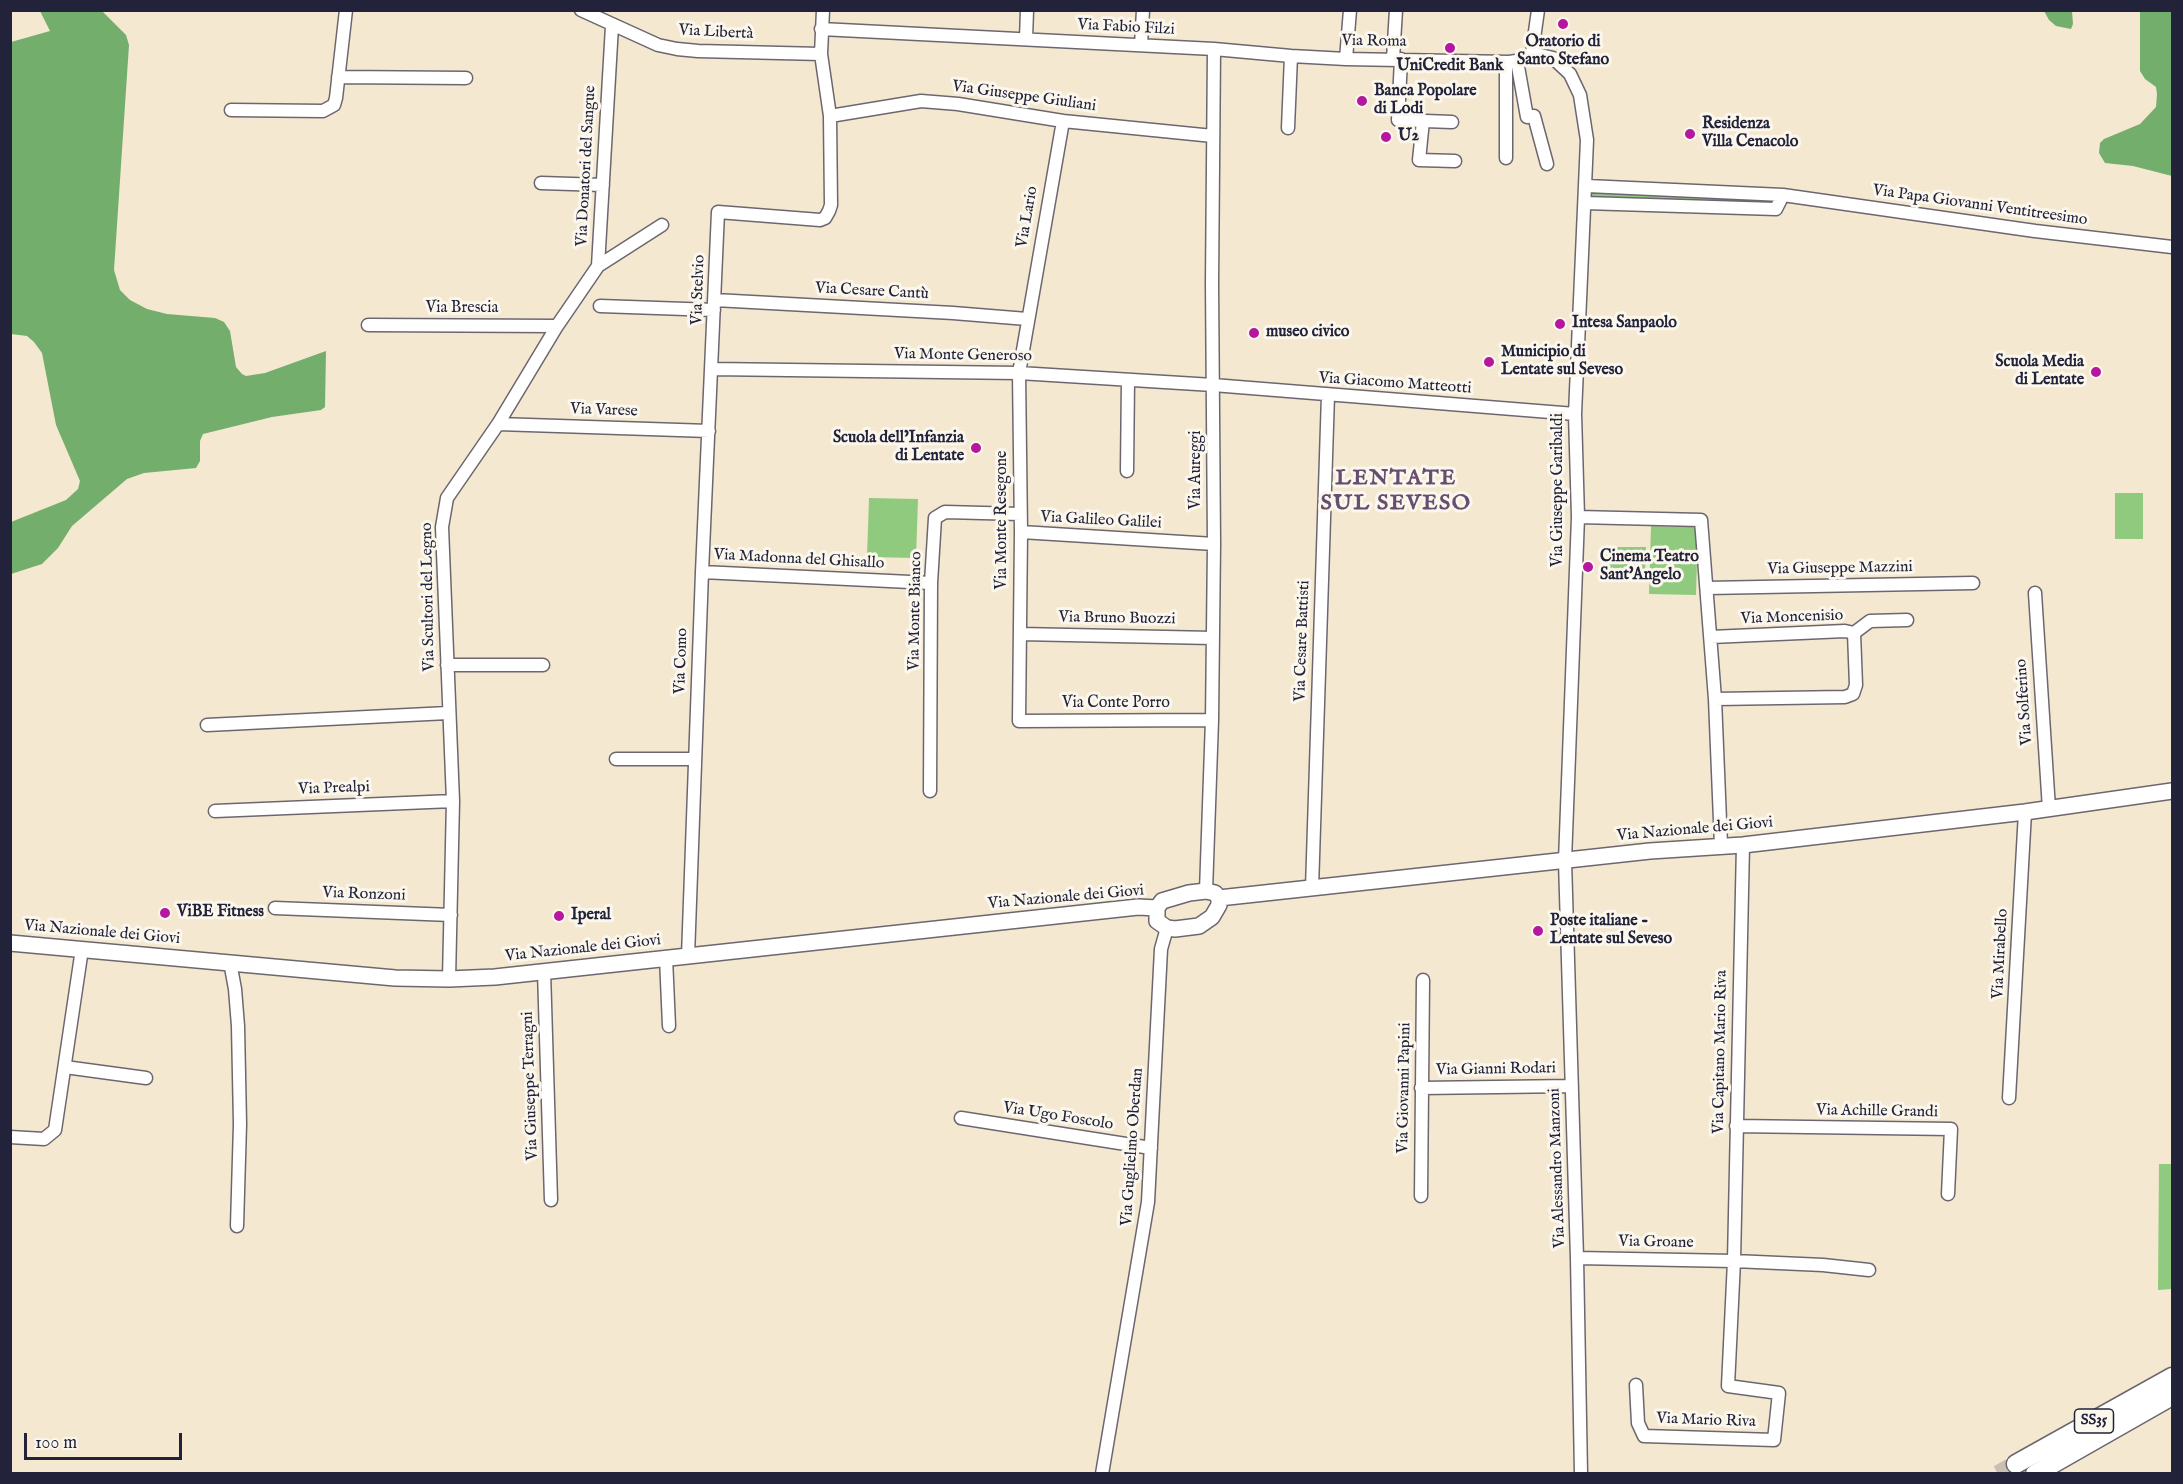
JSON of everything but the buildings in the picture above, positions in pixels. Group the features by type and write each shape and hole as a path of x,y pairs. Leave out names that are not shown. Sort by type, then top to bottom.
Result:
{"highway":[{"name":"SS35","path":"2016,1464 2172,1377"},
{"name":"SS35","path":"2035,1473 2172,1396"}],"main road":[{"name":"Via Nazionale dei Giovi","path":"1167,928 1157,921 1157,908 1162,901 1172,897 1312,888 1743,844 2025,812 2172,791"},
{"path":"1167,928 1188,929 1199,926 1217,910 1212,894"},
{"name":"Via Nazionale dei Giovi","path":"10,943 395,978 448,980 1138,907 1157,908"}],"street":[{"path":"231,110 323,111 334,105 346,10"},
{"name":"Via Libertà","path":"581,10 658,45 677,49 821,54"},
{"path":"822,10 821,54 830,116"},
{"path":"1026,39 1028,10"},
{"path":"1141,45 1143,10"},
{"path":"1346,58 1350,10"},
{"path":"1396,10 1392,59 1398,120 1452,122"},
{"path":"1511,62 1523,60 1532,53 1538,10"},
{"name":"Via Donatori del Sangue","path":"498,424 557,326 598,266 612,26"},
{"name":"Via Fabio Filzi","path":"821,29 1214,49"},
{"name":"Via Roma","path":"1214,49 1291,56 1511,62"},
{"name":"Via Aureggi","path":"1212,894 1214,49"},
{"name":"Via Giuseppe Garibaldi","path":"1532,53 1553,58 1570,74 1577,87 1585,120 1587,151 1575,414 1578,517 1565,861"},
{"path":"1288,128 1291,56"},
{"path":"1506,158 1511,62"},
{"path":"1511,62 1527,117 1534,116 1547,164"},
{"path":"339,77 466,78"},
{"name":"Via Giuseppe Giuliani","path":"830,116 921,101 958,104 1063,121 1214,136"},
{"name":"Via Stelvio","path":"712,369 718,212 820,220 825,218 831,205 830,116"},
{"name":"Via Lario","path":"1027,319 1063,121"},
{"path":"1423,121 1419,160 1455,161"},
{"path":"541,183 603,185"},
{"name":"Via Papa Giovanni Ventitreesimo","path":"1587,186 1783,195 2035,231 2172,247"},
{"path":"1586,203 1676,204 1776,209 1783,195"},
{"path":"598,266 662,225"},
{"name":"Via Cesare Cantù","path":"600,306 715,305 953,313 1027,319"},
{"name":"Via Monte Resegone","path":"1019,721 1021,532 1019,373 1027,319"},
{"name":"Via Brescia","path":"368,325 557,326"},
{"name":"Via Monte Generoso","path":"712,369 1019,373 1213,385"},
{"name":"Via Como","path":"688,956 712,369"},
{"path":"1127,471 1128,380"},
{"name":"Via Giacomo Matteotti","path":"1213,385 1575,414"},
{"name":"Via Cesare Battisti","path":"1312,888 1328,395"},
{"name":"Via Varese","path":"498,424 709,431"},
{"name":"Via Scultori del Legno","path":"448,980 453,801 442,527 447,498 498,424"},
{"name":"Via Monte Bianco","path":"930,791 932,583 935,518 945,512 1020,514"},
{"path":"1578,517 1701,520 1715,699 1721,845"},
{"name":"Via Galileo Galilei","path":"1021,532 1214,544"},
{"name":"Via Madonna del Ghisallo","path":"702,572 932,583"},
{"name":"Via Giuseppe Mazzini","path":"1707,588 1973,583"},
{"name":"Via Solferino","path":"2035,593 2049,809"},
{"name":"Via Moncenisio","path":"1711,637 1845,631 1854,633 1870,621 1906,620"},
{"path":"1715,699 1845,697 1853,693 1856,685 1854,633"},
{"name":"Via Bruno Buozzi","path":"1020,634 1214,638"},
{"path":"447,665 543,665"},
{"path":"207,725 448,713"},
{"name":"Via Conte Porro","path":"1019,721 1212,720"},
{"path":"616,759 695,759"},
{"name":"Via Prealpi","path":"216,811 453,801"},
{"name":"Via Mirabello","path":"2009,1098 2025,812"},
{"name":"Via Capitano Mario Riva","path":"1734,1261 1743,844"},
{"name":"Via Alessandro Manzoni","path":"1565,861 1581,1473"},
{"name":"Via Ronzoni","path":"275,908 451,915"},
{"name":"Via Guglielmo Oberdan","path":"1102,1473 1148,1202 1161,949 1167,928"},
{"path":"10,1137 44,1139 56,1130 82,949"},
{"path":"666,958 669,1026"},
{"path":"230,962 238,1026 240,1124 237,1226"},
{"name":"Via Giuseppe Terragni","path":"544,971 550,1200"},
{"name":"Via Giovanni Papini","path":"1421,1196 1423,980"},
{"path":"65,1067 146,1078"},
{"name":"Via Gianni Rodari","path":"1421,1088 1572,1086"},
{"name":"Via Ugo Foscolo","path":"961,1118 1151,1148"},
{"name":"Via Achille Grandi","path":"1736,1126 1951,1129 1948,1194"},
{"name":"Via Groane","path":"1577,1258 1734,1261 1823,1265 1869,1270"},
{"name":"Via Mario Riva","path":"1636,1385 1638,1423 1644,1436 1774,1440 1779,1393 1728,1386 1734,1261"}],"green space":[{"path":"40,11 102,11 126,35 129,45 114,270 120,290 130,300 147,309 167,314 215,318 224,322 230,331 236,367 246,376 265,373 326,351 325,407 321,410 272,417 203,434 200,441 200,461 196,468 144,473 127,479 72,526 58,548 42,564 11,574 11,522 66,500 78,489 80,481 56,425 42,353 27,336 11,334 11,42 50,31"},
{"path":"2044,11 2072,11 2071,29 2056,26"},
{"path":"2140,11 2172,11 2172,176 2133,166 2105,163 2099,153 2100,143 2104,139 2140,124 2156,107 2156,87 2145,79 2140,71"},
{"path":"1590,191 1774,199 1774,204 1590,197"},
{"path":"2115,493 2143,493 2143,539 2115,539"},
{"path":"869,498 918,499 916,558 867,557"},
{"path":"1651,526 1698,527 1696,595 1649,594"},
{"path":"1608,547 1646,547 1645,572 1608,571"},
{"path":"2159,1164 2172,1164 2172,1289 2158,1290"}],"tunnel":[{"path":"1998,1474 2016,1464"}],"place":[{"name":"Oratorio di Santo Stefano","path":"1563,24"},
{"name":"UniCredit Bank","path":"1450,48"},
{"name":"Banca Popolare di Lodi","path":"1362,101"},
{"name":"Residenza Villa Cenacolo","path":"1690,134"},
{"name":"U2","path":"1386,137"},
{"name":"Intesa Sanpaolo","path":"1560,324"},
{"name":"museo civico","path":"1254,333"},
{"name":"Municipio di Lentate sul Seveso","path":"1489,362"},
{"name":"Scuola Media di Lentate","path":"2096,372"},
{"name":"Scuola dell’Infanzia di Lentate","path":"976,448"},
{"name":"Cinema Teatro Sant'Angelo","path":"1588,567"},
{"name":"ViBE Fitness","path":"165,913"},
{"name":"Iperal","path":"559,916"},
{"name":"Poste italiane - Lentate sul Seveso","path":"1538,931"}],"district":[{"name":"LENTATE SUL SEVESO","path":"1396,492"}]}
